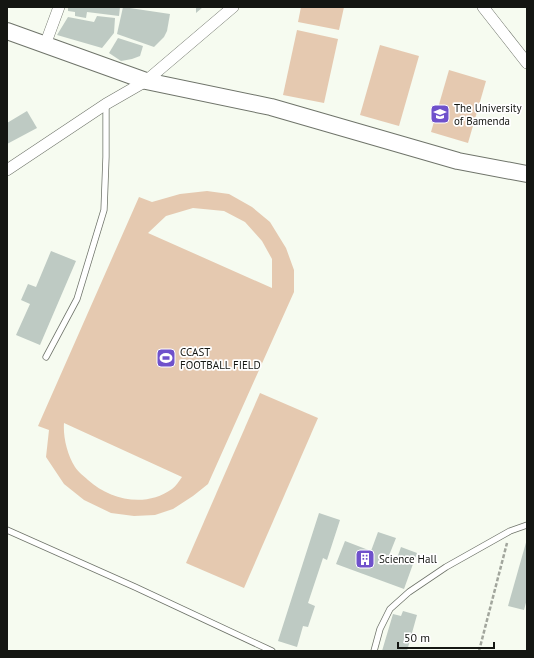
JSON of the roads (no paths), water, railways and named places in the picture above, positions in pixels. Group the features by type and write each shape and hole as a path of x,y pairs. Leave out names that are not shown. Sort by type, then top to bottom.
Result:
{"street":[{"path":"45,45 59,7"},
{"path":"7,170 106,104 146,81 233,7"},
{"path":"483,7 525,58"},
{"path":"7,31 146,81 271,107 458,161 527,174"}],"lane":[{"path":"46,357 77,299 104,210 106,104"},
{"path":"374,651 380,629 390,609 409,592 446,567 510,531 527,524"},
{"path":"7,530 135,586 272,651"}],"place":[{"name":"The University of Bamenda","path":"440,114"},
{"name":"CCAST FOOTBALL FIELD","path":"166,358"},
{"name":"Science Hall","path":"365,559"}]}
